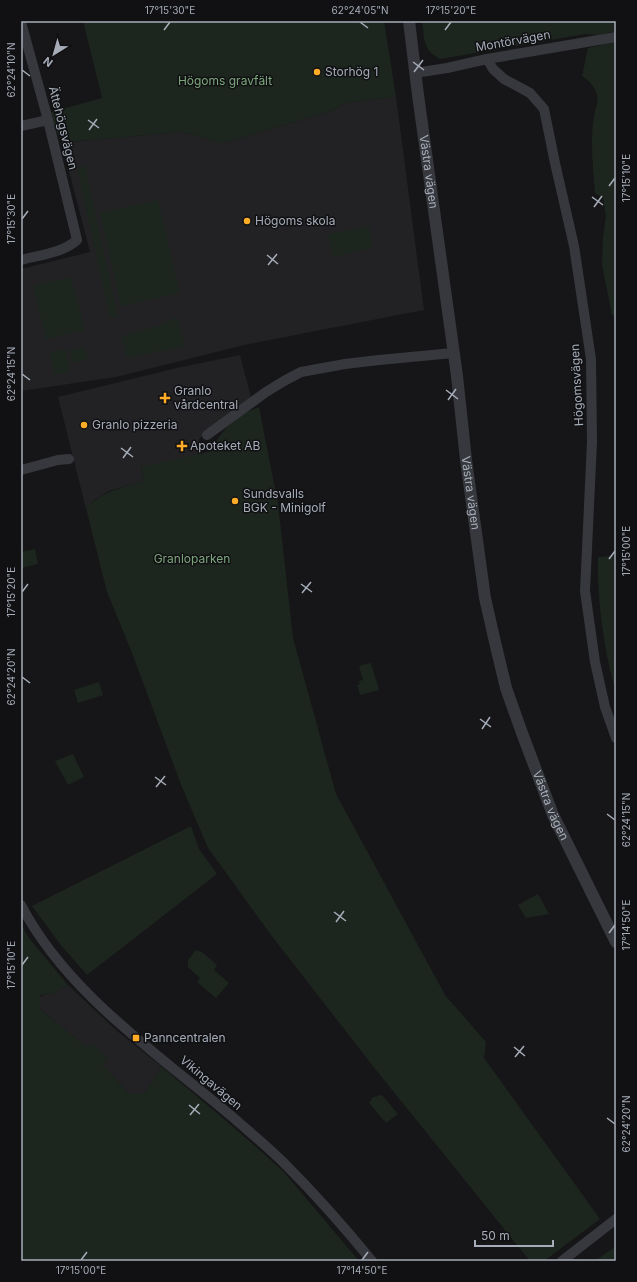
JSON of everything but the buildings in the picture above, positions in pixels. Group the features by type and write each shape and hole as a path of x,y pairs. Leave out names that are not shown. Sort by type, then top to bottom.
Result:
{"street":[{"name":"Västra vägen","path":"409,21 466,460 485,598 494,642 506,688 553,815 616,942"},
{"name":"Ättehögsvägen","path":"21,22 48,120 77,240 71,246 64,249 21,260"},
{"name":"Montörvägen","path":"416,72 446,68 487,58 616,37"},
{"name":"Högomsvägen","path":"487,58 492,69 504,79 530,93 544,109 574,246 591,359 592,442 585,591 595,662 605,707 616,738"},
{"path":"21,126 48,120"},
{"path":"207,435 269,390 301,372 379,360 453,353"},
{"path":"21,470 58,460 69,459"},
{"name":"Vikingavägen","path":"21,905 47,946 80,987 122,1026 236,1120 284,1163 349,1233 372,1261"},
{"path":"562,1261 616,1219"}],"shaded area":[{"name":"Högoms skola","path":"396,97 424,310 244,345 116,377 21,391 21,269 90,252 61,140 67,142 180,132 219,143 224,143 334,110 344,103"},
{"path":"240,355 251,397 199,439 201,454 141,468 144,481 109,491 93,501 86,509 58,397 177,368"},
{"name":"Panncentralen","path":"68,985 116,1030 161,1066 152,1083 143,1094 129,1094 103,1065 108,1058 85,1046 40,1009 40,997 47,993 52,995 59,989"}],"green space":[{"name":"Högoms gravfält","path":"83,21 384,21 396,97 344,103 334,110 224,143 219,143 180,132 67,142 57,133 51,112 102,98"},
{"path":"422,21 616,21 616,31 598,35 585,34 440,59 430,51 425,43"},
{"path":"616,42 616,317 612,315 602,265 603,238 606,216 603,198 595,193 592,135 597,95 593,86 582,76 588,48"},
{"path":"85,166 118,317 110,318 77,167"},
{"path":"158,200 180,293 121,306 100,213"},
{"path":"369,226 373,248 333,257 328,234"},
{"path":"71,277 85,330 46,339 33,286"},
{"path":"177,317 185,346 127,358 121,336 158,326"},
{"path":"85,347 88,359 73,363 70,351"},
{"path":"66,349 70,372 54,375 50,352"},
{"name":"Granloparken","path":"259,407 278,504 293,638 336,794 445,995 486,1042 484,1058 600,1219 544,1261 530,1261 376,1070 271,935 208,848 182,787 132,653 107,592 86,508 106,494 144,481 141,467 208,452 226,428 241,414"},
{"path":"35,549 38,564 21,568 21,552"},
{"path":"616,551 616,692 608,660 602,625 598,557 612,556"},
{"path":"371,663 379,690 360,695 357,685 360,684 359,681 363,680 359,666"},
{"path":"99,682 103,695 78,703 74,690"},
{"path":"73,754 84,777 68,785 55,761"},
{"path":"191,826 199,849 217,874 87,975 60,944 32,906"},
{"path":"538,894 549,914 526,918 518,905"},
{"path":"21,924 29,938 68,985 59,989 52,995 47,993 40,996 40,1009 85,1046 93,1044 108,1058 103,1065 129,1094 143,1094 152,1083 161,1066 283,1171 359,1261 21,1261"},
{"path":"196,950 202,952 217,965 214,970 229,983 216,998 197,982 200,978 188,967 188,960"},
{"path":"382,1095 398,1114 386,1123 369,1103 373,1097"},
{"path":"616,1246 616,1261 595,1261"}],"place":[{"name":"Storhög 1","path":"317,72"},
{"name":"Högoms skola","path":"247,221"},
{"name":"Granlo vårdcentral","path":"165,398"},
{"name":"Granlo pizzeria","path":"84,425"},
{"name":"Apoteket AB","path":"182,446"},
{"name":"Sundsvalls BGK - Minigolf","path":"235,501"},
{"name":"Panncentralen","path":"136,1038"}]}
